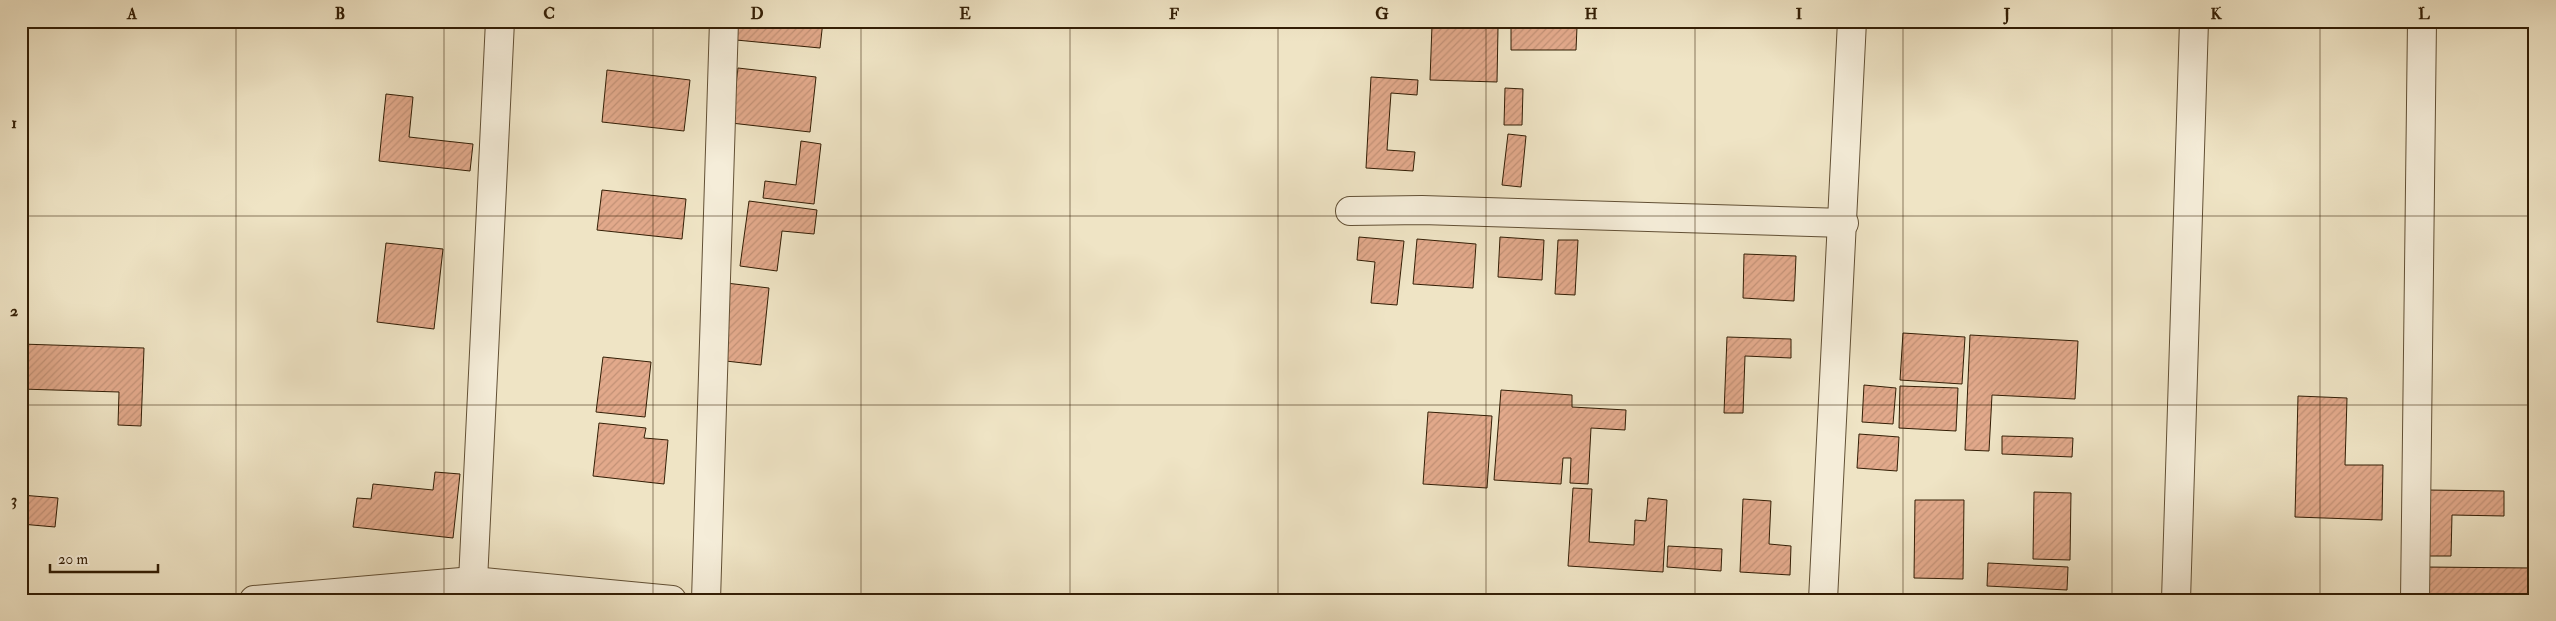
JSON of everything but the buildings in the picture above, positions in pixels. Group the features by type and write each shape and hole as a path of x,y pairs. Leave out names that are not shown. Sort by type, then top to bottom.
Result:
{"street":[{"path":"472,581 500,21"},
{"path":"706,600 724,21"},
{"path":"1823,600 1844,223 1852,21"},
{"path":"2176,600 2194,21"},
{"path":"2415,600 2422,21"},
{"path":"1350,211 1422,210 1844,223"},
{"path":"254,600 472,581 672,600"}]}
